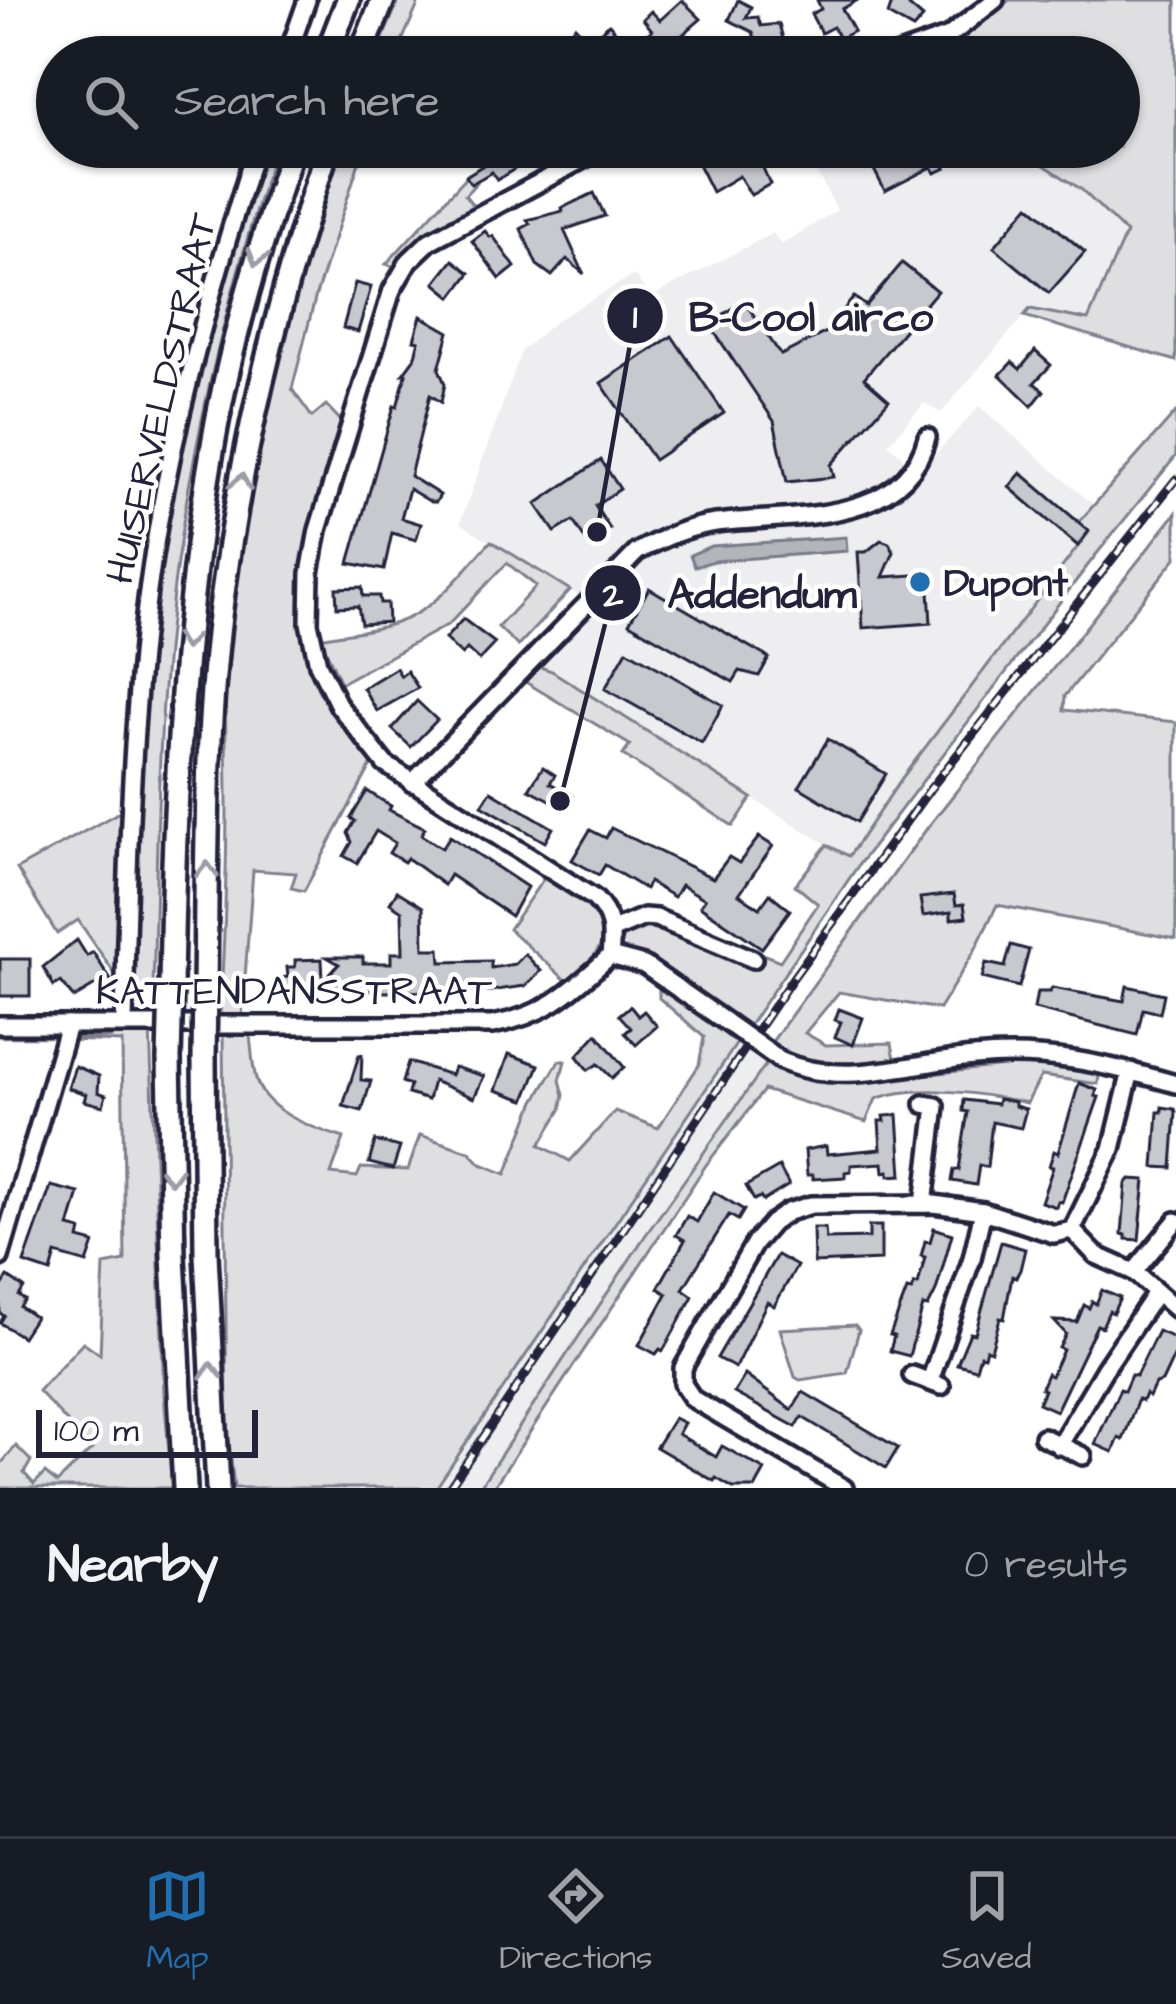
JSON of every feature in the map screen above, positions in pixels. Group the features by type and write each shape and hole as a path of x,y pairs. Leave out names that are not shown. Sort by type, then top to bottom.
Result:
{"highway":[{"path":"334,36 348,0"},
{"path":"368,36 383,0"},
{"path":"185,1488 173,1256 170,1059 175,782 194,574 214,436 252,273 286,168"},
{"path":"218,1488 206,1254 204,1060 208,779 222,596 249,429 287,272 321,168"}],"street":[{"path":"295,36 308,0"},
{"path":"950,36 995,0"},
{"name":"HUISERVELDSTRAAT","path":"124,1024 128,801 146,613 172,457 250,168"},
{"path":"567,168 430,241 409,261 392,290 318,530 310,574 309,623 318,664 339,706 385,764 594,898 614,929 610,956 644,965 781,1061 811,1074 836,1075 974,1057 1056,1054 1176,1084"},
{"path":"412,783 637,552 676,532 713,523 818,516 855,508 890,490 921,461 927,436"},
{"path":"614,929 644,916 656,918 753,959"},
{"name":"KATTENDANSSTRAAT","path":"0,1025 492,1025 524,1019 559,1002 610,956"},
{"path":"0,1257 68,1025"},
{"path":"1072,1230 1112,1149 1131,1071"},
{"path":"924,1104 936,1106 924,1204"},
{"path":"844,1488 694,1399 683,1384 683,1368 754,1244 772,1223 811,1204 924,1204 983,1211 1054,1234 1072,1230"},
{"path":"912,1375 935,1383 983,1211"},
{"path":"1134,1273 1176,1221"},
{"path":"1072,1230 1096,1255 1134,1273 1176,1309"},
{"path":"1059,1446 1155,1294"},
{"path":"1042,1437 1083,1456"}],"shaded area":[{"path":"399,0 420,0 404,36 384,36"},
{"path":"1009,0 1176,0 1176,361 1024,316 1030,309 1088,320 1126,233 1082,190 1049,168 1140,168 1140,36 962,36"},
{"path":"256,168 270,168 224,324 185,508 162,719 153,987 135,987 137,752 143,658 183,435"},
{"path":"334,168 357,168 292,389 312,417 326,405 344,424 308,541 301,632 318,690 373,762 304,891 291,888 296,873 253,870 242,1017 220,1017 226,689 235,588 256,460 302,271"},
{"path":"814,168 1049,168 1082,190 1126,232 1088,320 1030,309 941,413 924,403 888,444 906,464 854,499 823,508 717,514 656,530 602,571 579,596 460,523 522,350 557,320 634,275 651,297 773,233 781,245 837,210"},
{"path":"469,174 477,182 465,195 475,208 414,245 395,267 386,264"},
{"path":"979,406 1095,506 1079,522 1089,531 848,857 552,671 530,671 634,564 654,550 718,529 825,522 875,507 910,483"},
{"path":"1176,412 1176,456 860,863 748,1027 653,962 620,952 619,933 649,922 754,967 765,955 780,961 818,904 795,885 827,845 849,856 902,778 1089,532 1079,522"},
{"path":"1176,513 1176,558 1065,696 1064,710 1176,722 1176,939 997,905 939,1009 839,992 805,1033 826,1045 892,1043 895,1059 831,1065 804,1059 771,1043 928,827"},
{"path":"846,537 847,551 713,561 695,567 690,555 711,546"},
{"path":"491,541 570,590 518,646 498,627 536,586 507,563 449,624 341,683 320,638 410,617 448,588"},
{"path":"540,667 752,798 733,826 623,755 630,745 522,680"},
{"path":"123,810 126,973 117,977 78,920 57,934 17,869"},
{"path":"546,875 583,899 602,922 599,947 569,983 509,929"},
{"path":"659,989 739,1040 436,1488 234,1488 227,1424 223,1032 250,1035 257,1082 271,1103 344,1138 331,1174 357,1177 361,1168 408,1170 420,1135 470,1152 481,1164 506,1174 535,1101 559,1061 565,1061 561,1110 540,1145 570,1161 615,1111 658,1128 699,1065 704,1037 659,998"},
{"path":"150,1029 172,1488 0,1488 0,1465 16,1446 31,1461 24,1473 34,1484 45,1473 57,1483 92,1449 38,1391 83,1342 100,1354 104,1265 125,1261 122,1042 69,1040 72,1031"},
{"path":"739,1040 769,1060 645,1236 479,1488 436,1488"},
{"path":"769,1060 814,1082 1023,1064 1099,1074 1098,1084 1041,1076 1027,1103 951,1092 892,1094 876,1099 866,1122 764,1090 706,1165 493,1488 479,1488 645,1236"},
{"path":"855,1325 859,1330 847,1373 795,1377 780,1329"}],"building":[{"path":"682,0 701,19 681,36 645,36 652,30 643,19 651,11 660,20"},
{"path":"738,0 751,7 746,18 758,17 761,26 779,24 782,36 754,36 729,20"},
{"path":"817,0 858,0 842,9 854,31 838,36 833,27 821,33 811,14 821,9"},
{"path":"893,0 911,0 909,6 923,18 913,29 888,15"},
{"path":"609,24 620,36 595,36"},
{"path":"575,26 585,36 566,36"},
{"path":"479,168 516,168 497,180 492,172 471,184 466,176"},
{"path":"700,168 763,168 770,184 751,195 739,176 712,192"},
{"path":"873,168 930,168 885,191"},
{"path":"594,193 605,216 564,230 584,274 567,259 552,276 537,265 521,229 530,224 527,220 563,211"},
{"path":"1029,205 1085,252 1049,293 994,247"},
{"path":"485,231 515,267 500,279 472,241"},
{"path":"453,260 470,273 452,297 435,283"},
{"path":"902,263 937,291 864,378 889,400 831,465 834,477 787,482 774,421 709,324 744,301 781,355 842,324 836,319 854,297 866,306"},
{"path":"355,283 371,287 358,332 343,328"},
{"path":"421,316 449,332 439,369 445,384 441,402 430,395 410,476 440,495 431,502 409,489 401,518 421,524 416,540 392,533 384,570 349,563 403,374 414,359"},
{"path":"672,336 724,413 654,460 601,383"},
{"path":"1035,351 1051,365 1034,383 1044,391 1032,406 1000,375 1012,362 1020,369"},
{"path":"601,460 620,489 595,506 610,529 588,544 573,521 555,532 536,504"},
{"path":"1021,473 1089,531 1078,546 1009,487"},
{"path":"881,540 894,552 883,577 928,574 931,623 863,628 858,552 866,552"},
{"path":"362,587 363,596 379,596 380,603 387,603 388,622 361,624 358,606 337,607 336,588"},
{"path":"649,588 769,658 759,676 740,671 733,682 629,623"},
{"path":"463,619 495,643 479,660 467,649 462,655 445,639"},
{"path":"627,650 723,705 702,743 605,689"},
{"path":"396,668 401,676 407,671 418,688 377,711 363,688"},
{"path":"417,701 437,720 411,747 392,729"},
{"path":"828,739 886,774 857,822 799,787"},
{"path":"543,767 555,775 550,783 573,796 566,808 529,789"},
{"path":"367,791 391,806 389,810 425,828 421,835 442,848 450,836 527,887 511,916 450,875 444,885 407,858 404,862 389,853 395,843 376,831 357,863 344,856 352,842 348,833 355,821 351,818"},
{"path":"491,791 553,828 545,842 482,805"},
{"path":"611,828 713,878 729,857 739,863 759,837 773,846 739,894 760,908 770,894 790,910 762,948 700,906 705,899 681,885 674,897 649,882 645,889 605,865 599,875 572,860 590,830 606,838"},
{"path":"397,891 423,907 424,949 440,949 441,962 491,961 491,968 515,964 525,954 541,971 525,986 490,991 386,992 336,989 336,984 281,991 279,978 288,977 287,967 295,967 295,960 322,959 323,980 339,964 327,957 391,963 391,953 403,953 402,911 390,903"},
{"path":"954,894 956,905 964,904 966,917 951,919 951,912 923,916 920,898"},
{"path":"77,940 87,956 93,952 112,982 108,1000 97,984 74,998 61,982 54,986 43,967"},
{"path":"1011,945 1029,950 1019,987 982,978 986,963 1005,967"},
{"path":"0,959 30,959 30,996 0,996"},
{"path":"1127,986 1164,994 1160,1013 1143,1009 1137,1035 1034,1009 1037,992 1052,988 1124,1001"},
{"path":"630,1006 638,1016 644,1011 657,1026 636,1045 625,1033 631,1028 619,1015"},
{"path":"839,1009 863,1018 853,1045 835,1037 841,1022 835,1020"},
{"path":"597,1034 624,1067 612,1078 598,1064 588,1070 577,1056"},
{"path":"509,1054 539,1065 525,1100 496,1090"},
{"path":"359,1055 361,1080 371,1081 362,1111 343,1106"},
{"path":"408,1062 451,1075 454,1067 484,1076 474,1098 433,1081 428,1100 408,1094 410,1085 402,1082"},
{"path":"75,1066 99,1076 98,1092 106,1095 103,1106 84,1101 86,1094 68,1088"},
{"path":"1079,1083 1097,1090 1099,1097 1062,1202 1056,1207 1041,1202"},
{"path":"998,1099 1026,1109 1021,1128 992,1122 987,1167 979,1165 976,1185 952,1181 954,1170 959,1170 968,1112 963,1111 964,1100 997,1104"},
{"path":"1162,1107 1176,1112 1172,1168 1154,1167"},
{"path":"898,1115 902,1175 889,1176 883,1163 851,1165 845,1177 813,1179 807,1175 805,1150 826,1146 827,1154 881,1149 879,1121"},
{"path":"375,1141 400,1147 393,1169 369,1163"},
{"path":"779,1167 789,1185 763,1201 760,1197 754,1200 746,1186"},
{"path":"1130,1179 1145,1180 1139,1240 1122,1234"},
{"path":"51,1186 79,1193 69,1227 81,1230 79,1239 94,1243 87,1263 56,1254 51,1272 24,1263"},
{"path":"714,1192 744,1210 738,1220 729,1215 683,1289 693,1296 663,1351 656,1354 639,1345 667,1294 658,1288 685,1240 676,1235 687,1216 697,1222"},
{"path":"869,1226 881,1226 881,1260 814,1263 813,1228 825,1228 826,1239 869,1238"},
{"path":"934,1228 952,1234 936,1291 928,1307 923,1306 909,1356 890,1351 894,1336 890,1335 907,1290 918,1285 925,1241 930,1242"},
{"path":"1001,1242 1025,1249 1020,1270 1012,1276 1004,1319 1000,1318 991,1351 980,1355 976,1369 957,1364 970,1333 975,1334"},
{"path":"777,1255 797,1266 774,1306 767,1302 735,1368 717,1358"},
{"path":"8,1277 24,1288 20,1307 35,1317 22,1337 0,1323 4,1316 0,1289"},
{"path":"1102,1290 1120,1298 1113,1313 1109,1311 1102,1327 1097,1325 1056,1411 1038,1403 1047,1374 1051,1376 1063,1350 1059,1348 1066,1334 1054,1321 1077,1322 1084,1305 1096,1304"},
{"path":"1158,1331 1176,1339 1176,1352 1162,1382 1155,1384 1149,1397 1145,1394 1142,1401 1138,1399 1123,1440 1119,1438 1113,1452 1095,1444 1120,1389 1124,1391 1131,1375 1136,1376"},
{"path":"745,1375 792,1410 803,1392 898,1448 886,1468 802,1417 796,1427 734,1393"},
{"path":"674,1418 684,1423 678,1434 716,1457 722,1446 765,1470 755,1488 733,1488 714,1481 656,1447"}],"waterway":[{"path":"0,1036 55,1036"},
{"path":"68,1039 111,1037"}],"railway":[{"path":"449,1488 792,979 930,789 1176,479"}],"place":[{"name":"B-Cool airco","path":"597,532"},
{"name":"Dupont","path":"920,582"},
{"name":"Addendum","path":"560,801"}]}
